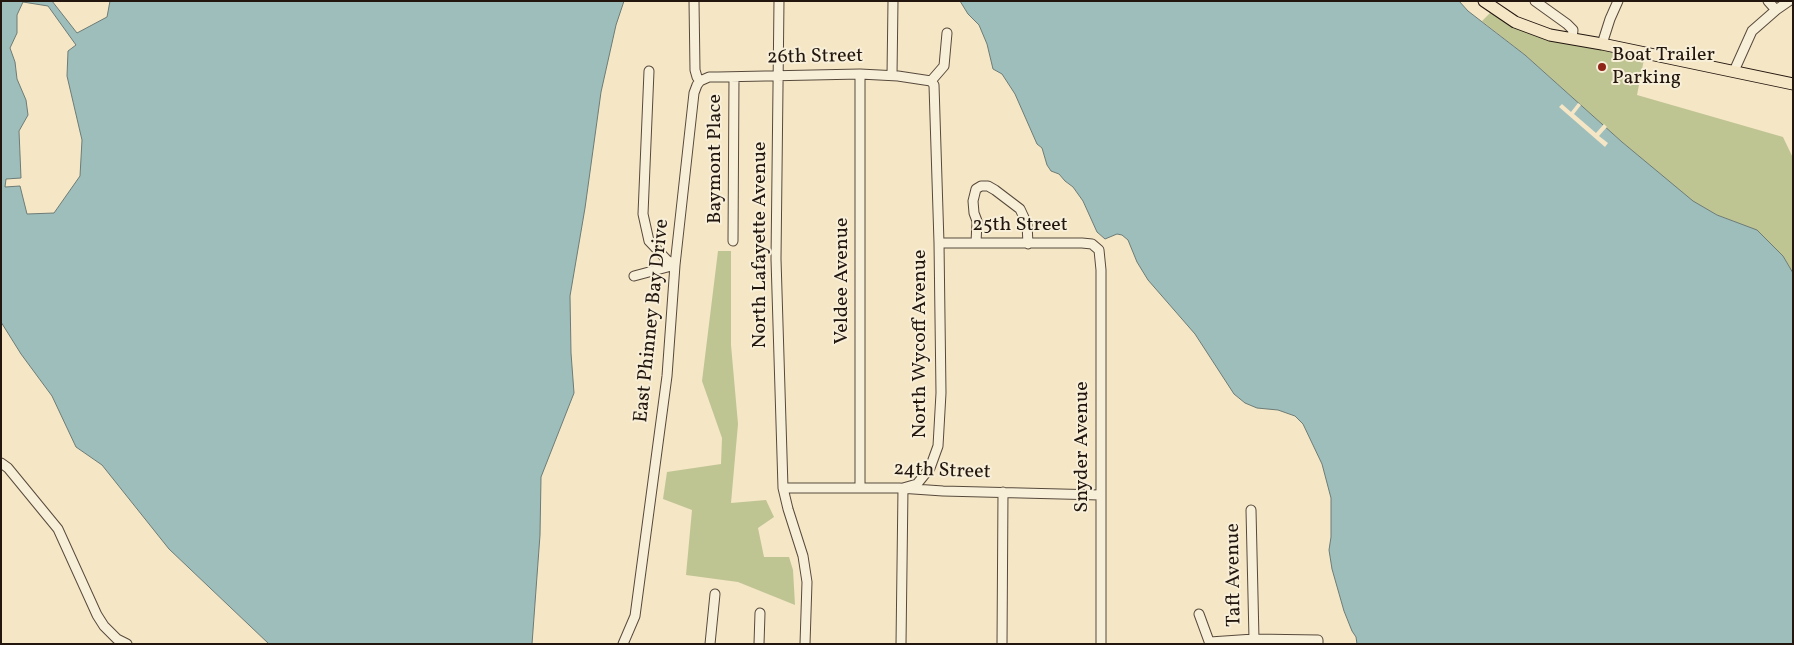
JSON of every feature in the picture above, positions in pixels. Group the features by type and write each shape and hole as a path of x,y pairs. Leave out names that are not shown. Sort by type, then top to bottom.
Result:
{"main road":[{"path":"1484,1 1498,5 1523,26 1550,35 1793,84"}],"street":[{"name":"East Phinney Bay Drive","path":"623,644 635,616 667,376 675,265 694,93 700,81 695,70 694,1"},
{"name":"North Lafayette Avenue","path":"779,1 776,259 783,488 803,556 807,582 805,644"},
{"path":"892,75 893,1"},
{"path":"1535,1 1567,24 1572,30 1572,39"},
{"path":"1602,44 1618,1"},
{"path":"1768,1 1776,10"},
{"path":"1734,71 1752,31 1789,1"},
{"path":"931,81 944,66 947,33"},
{"path":"649,71 643,214 649,241 667,260 675,265"},
{"name":"26th Street","path":"700,81 709,77 860,74 892,75 931,81"},
{"name":"Veldee Avenue","path":"860,74 860,487"},
{"name":"Baymont Place","path":"733,241 734,77"},
{"name":"North Wycoff Avenue","path":"902,488 917,484 930,468 938,446 942,393 934,85 931,81"},
{"path":"976,243 977,221 973,201 976,189 981,186 988,186 1020,209 1027,224 1028,244"},
{"name":"25th Street","path":"939,243 1088,243 1096,246 1098,250"},
{"name":"Snyder Avenue","path":"1098,250 1101,270 1101,644"},
{"path":"634,276 675,265"},
{"path":"1,463 8,468 58,528 97,615 104,626 117,639 127,644"},
{"name":"24th Street","path":"783,488 860,487 942,491 1100,494"},
{"path":"901,644 902,488"},
{"path":"1002,644 1003,492"},
{"name":"Taft Avenue","path":"1251,510 1254,639"},
{"path":"710,644 715,594"},
{"path":"760,612 760,644"},
{"path":"1199,614 1210,643 1254,639 1318,642"}],"green space":[{"path":"1494,9 1515,22 1645,54 1637,95 1783,137 1793,158 1793,273 1783,256 1757,231 1717,215 1693,202 1622,142 1525,55 1482,21"},
{"path":"718,251 731,251 731,345 738,424 731,503 766,500 774,517 758,528 764,557 789,557 793,570 795,605 738,582 686,575 692,510 663,499 667,472 721,464 722,438 702,381"}],"water":[{"path":"1,1 52,1 77,33 107,17 110,1 624,1 616,25 601,92 585,208 570,296 574,393 541,477 540,535 532,644 269,644 169,549 102,465 76,447 52,396 21,354 1,322","holes":["23,2 48,6 76,45 68,51 67,76 82,140 80,176 54,213 27,214 20,186 5,187 6,179 21,178 19,131 28,115 26,100 17,79 15,62 10,48 17,33 17,15"]},
{"path":"960,1 1459,1 1468,11 1525,55 1622,142 1693,201 1717,215 1757,230 1783,256 1793,273 1793,644 1357,644 1356,637 1344,611 1332,569 1329,550 1331,498 1322,464 1303,424 1295,416 1278,410 1257,408 1245,403 1234,394 1195,334 1148,280 1137,262 1128,240 1122,235 1117,234 1105,239 1097,232 1083,201 1073,187 1059,174 1051,171 1047,165 1042,148 1037,144 1015,94 1002,74 993,69 987,44 979,25 968,14"}],"pier":[{"path":"1578,103 1581,105 1574,114 1596,133 1604,124 1607,127 1599,136 1608,143 1605,147 1559,107 1562,104 1571,112"}],"place":[{"name":"Boat Trailer Parking","path":"1602,67"}]}
